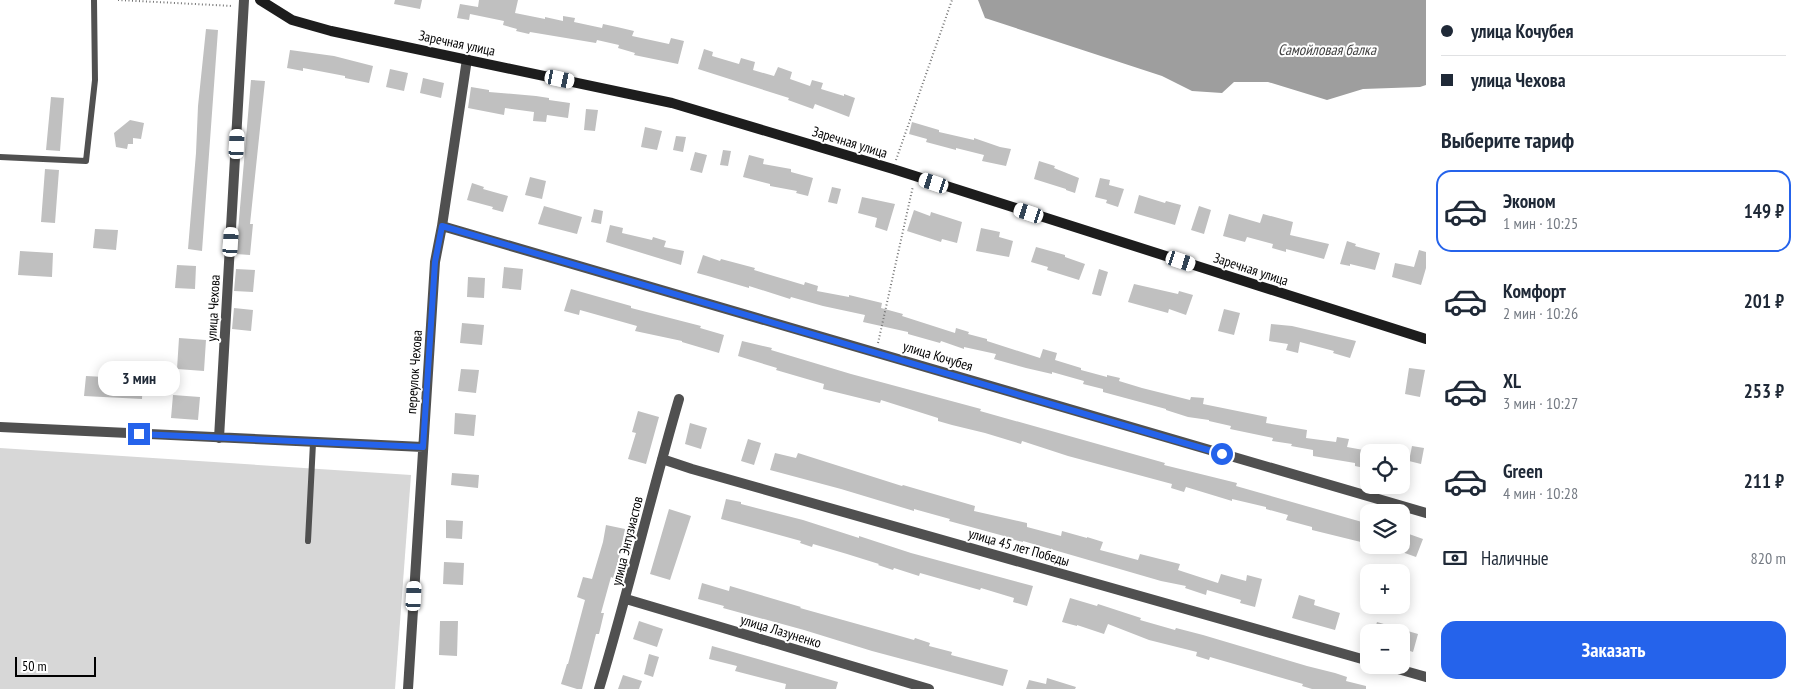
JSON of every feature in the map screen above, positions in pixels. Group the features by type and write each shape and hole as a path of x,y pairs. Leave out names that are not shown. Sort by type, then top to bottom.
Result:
{"main road":[{"name":"Заречная улица","path":"260,0 292,20 331,31 672,103 893,169 1426,340"}],"street":[{"name":"улица Чехова","path":"219,438 245,3"},
{"name":"переулок Чехова","path":"408,689 435,262 467,59"},
{"name":"улица Кочубея","path":"442,226 1426,513"},
{"name":"улица Энтузиастов","path":"599,689 626,599 679,399"},
{"path":"0,427 423,447"},
{"name":"улица 45 лет Победы","path":"662,459 702,472 1360,658"},
{"name":"улица Лазуненко","path":"626,599 929,689"},
{"path":"1410,672 1426,677"}],"lane":[{"path":"0,157 86,161 95,80 94,0"},
{"path":"308,541 313,443"}],"path":[{"path":"118,0 245,3"},
{"path":"893,169 952,0"},
{"path":"876,352 915,177"}],"shaded area":[{"path":"0,448 411,475 395,689 0,689"}],"water":[{"name":"Самойловая балка","path":"978,0 1426,0 1426,85 1420,87 1363,89 1327,100 1268,82 1234,82 1222,93 1192,91 1162,76 985,18"}],"building":[{"path":"395,0 422,0 420,9 394,4"},
{"path":"479,0 518,0 515,13 563,21 563,16 575,18 574,22 602,28 603,24 617,27 634,31 632,36 669,44 671,38 684,41 678,64 634,55 635,53 618,48 619,45 597,40 596,43 530,32 529,34 503,25 504,21 470,14 469,20 457,18 460,4 478,7"},
{"path":"206,29 218,30 202,251 188,249 198,106"},
{"path":"704,49 713,52 712,56 739,64 741,58 755,62 753,70 774,76 778,67 792,72 790,79 810,86 812,80 823,83 821,89 855,98 849,117 815,104 813,109 788,100 789,98 698,69"},
{"path":"290,50 334,56 373,66 369,83 345,78 345,76 303,68 303,71 287,68"},
{"path":"390,69 408,73 404,91 386,87"},
{"path":"423,78 444,83 441,98 420,93"},
{"path":"251,80 265,81 250,224 253,224 250,255 236,254"},
{"path":"471,87 489,90 489,92 536,96 570,103 568,118 547,115 546,122 533,121 534,112 505,108 504,115 468,108"},
{"path":"51,97 64,98 60,151 46,150"},
{"path":"586,109 598,110 595,131 584,130"},
{"path":"130,120 144,123 141,139 133,138 133,144 128,144 127,149 116,147 114,133"},
{"path":"912,122 939,130 939,132 974,140 974,138 1011,149 1006,166 982,161 984,155 926,142 927,139 909,134"},
{"path":"645,127 662,131 657,150 641,147"},
{"path":"676,136 686,137 683,152 673,150"},
{"path":"723,150 731,151 728,166 720,165"},
{"path":"695,152 707,155 702,173 690,170"},
{"path":"749,155 764,159 763,164 791,169 791,172 813,178 808,196 796,193 797,191 770,186 770,184 743,177"},
{"path":"1039,161 1055,166 1054,168 1079,178 1075,193 1034,179"},
{"path":"45,169 59,170 55,223 41,222"},
{"path":"530,177 546,181 542,199 525,195"},
{"path":"1100,178 1110,180 1109,185 1124,189 1118,207 1106,203 1107,200 1095,197"},
{"path":"472,183 484,187 483,189 508,196 503,212 492,209 493,207 467,200"},
{"path":"832,187 841,189 837,204 828,202"},
{"path":"1139,195 1165,203 1166,201 1181,205 1175,225 1134,213"},
{"path":"862,197 895,204 887,231 875,227 877,218 858,213"},
{"path":"544,206 582,217 577,234 538,224"},
{"path":"1199,206 1211,210 1204,234 1191,230"},
{"path":"594,209 603,211 601,224 591,222"},
{"path":"914,210 930,216 931,212 962,222 957,243 942,239 941,242 907,231"},
{"path":"1229,214 1260,223 1263,214 1293,222 1290,235 1329,244 1324,259 1286,249 1286,252 1272,248 1273,244 1247,237 1245,242 1223,236"},
{"path":"610,225 623,228 622,233 652,240 653,237 666,241 664,247 684,251 681,265 606,242"},
{"path":"981,228 1000,232 999,237 1013,241 1009,257 976,251"},
{"path":"95,229 118,230 116,250 93,248"},
{"path":"1347,241 1356,244 1355,246 1380,253 1375,270 1350,264 1350,266 1340,264"},
{"path":"1036,247 1065,255 1065,257 1085,264 1079,280 1047,270 1048,267 1031,262"},
{"path":"1419,250 1426,252 1426,268 1421,285 1392,277 1395,263 1414,267"},
{"path":"20,251 53,253 52,277 18,275"},
{"path":"703,255 720,261 721,259 755,268 754,270 804,285 805,282 818,286 817,291 849,297 849,295 882,303 881,308 903,314 902,316 955,333 956,328 969,332 968,334 987,339 987,341 1040,358 1043,349 1057,353 1055,360 1081,368 1081,370 1107,377 1107,375 1120,378 1119,381 1190,400 1191,397 1204,398 1203,404 1267,417 1266,423 1307,430 1306,438 1336,442 1337,437 1349,439 1347,447 1360,449 1360,467 1355,466 1355,463 1313,456 1313,450 1272,441 1273,438 1230,429 1231,426 1188,417 1103,392 1103,389 1083,384 1084,381 994,359 996,354 964,347 964,349 941,341 940,343 908,334 908,332 863,322 865,315 791,297 790,299 697,273"},
{"path":"177,265 196,266 195,289 175,288"},
{"path":"504,267 523,269 521,290 502,288"},
{"path":"236,269 255,270 253,292 234,291"},
{"path":"1099,269 1108,272 1101,296 1092,294"},
{"path":"468,277 485,278 484,298 467,297"},
{"path":"1134,284 1178,294 1179,291 1193,295 1186,315 1169,309 1168,313 1128,302"},
{"path":"571,289 631,306 631,308 701,326 700,328 724,335 719,353 682,341 635,331 637,326 580,310 579,315 564,311"},
{"path":"234,308 253,310 251,331 232,329"},
{"path":"1224,309 1240,313 1234,335 1218,331"},
{"path":"462,323 484,325 482,345 460,343"},
{"path":"1271,324 1292,326 1356,341 1350,358 1333,353 1334,351 1300,342 1298,353 1286,350 1288,344 1269,341"},
{"path":"179,338 206,340 204,371 177,369"},
{"path":"742,341 772,348 771,350 851,374 981,409 980,411 1165,463 1164,465 1237,483 1236,486 1360,521 1360,542 1312,530 1312,527 1286,520 1288,515 1266,509 1266,507 1232,499 1232,501 1186,487 1184,492 1171,488 1172,484 1068,456 1022,441 1021,444 938,421 938,418 881,400 880,403 823,389 824,384 776,370 777,368 738,356"},
{"path":"1409,368 1425,370 1420,397 1405,394"},
{"path":"461,369 479,370 476,393 458,391"},
{"path":"86,376 143,379 142,399 84,396"},
{"path":"173,395 200,397 198,420 171,418"},
{"path":"638,411 659,417 646,464 628,459 636,433 632,432"},
{"path":"455,413 476,415 474,436 454,434"},
{"path":"690,423 707,428 701,449 685,444"},
{"path":"748,439 761,443 754,465 741,461"},
{"path":"1412,446 1424,448 1421,464 1410,461"},
{"path":"775,453 796,458 798,453 902,486 975,506 974,511 1027,523 1027,527 1061,536 1062,531 1087,537 1103,542 1100,550 1138,560 1140,554 1180,564 1178,570 1218,583 1221,574 1246,581 1247,575 1262,579 1255,607 1240,603 1241,600 1207,590 1206,595 1185,588 1186,586 1161,581 1023,541 1003,537 949,521 950,519 914,509 914,511 770,470"},
{"path":"452,473 479,475 478,488 451,485"},
{"path":"726,499 803,520 859,538 859,536 911,553 1033,586 1027,606 1013,602 1014,598 981,588 980,590 920,573 919,576 894,568 893,570 847,554 813,544 812,547 800,543 801,541 721,519"},
{"path":"669,509 691,516 670,580 650,574"},
{"path":"446,520 463,521 462,539 446,538"},
{"path":"606,525 625,529 619,558 613,578 611,577 601,613 604,613 599,634 596,634 582,689 577,689 561,684 585,600 577,597 583,577 592,579"},
{"path":"1410,534 1423,539 1416,557 1408,554 1410,554"},
{"path":"444,562 464,563 463,585 443,584"},
{"path":"702,583 729,591 730,586 800,608 930,643 929,646 952,652 951,655 1008,670 1003,686 723,608 724,606 698,599"},
{"path":"1299,595 1315,600 1314,605 1340,613 1335,630 1292,618"},
{"path":"1070,598 1097,606 1098,604 1141,618 1140,620 1175,630 1176,628 1203,635 1335,673 1347,677 1346,681 1366,686 1366,689 1312,689 1302,686 1303,684 1210,657 1209,660 1196,656 1197,652 1149,640 1108,624 1104,634 1062,622"},
{"path":"440,621 458,621 457,656 439,655"},
{"path":"639,621 663,629 657,647 633,639"},
{"path":"1410,632 1418,634 1413,652 1410,651"},
{"path":"712,646 838,682 836,689 785,689 786,684 735,671 737,666 709,659"},
{"path":"649,654 659,657 653,677 644,674"},
{"path":"623,675 642,681 639,689 618,689"},
{"path":"1047,678 1076,687 1075,689 1026,689 1029,680 1046,684"}],"route":[{"path":"139,434 423,447 435,262 442,226 1222,454"}]}
